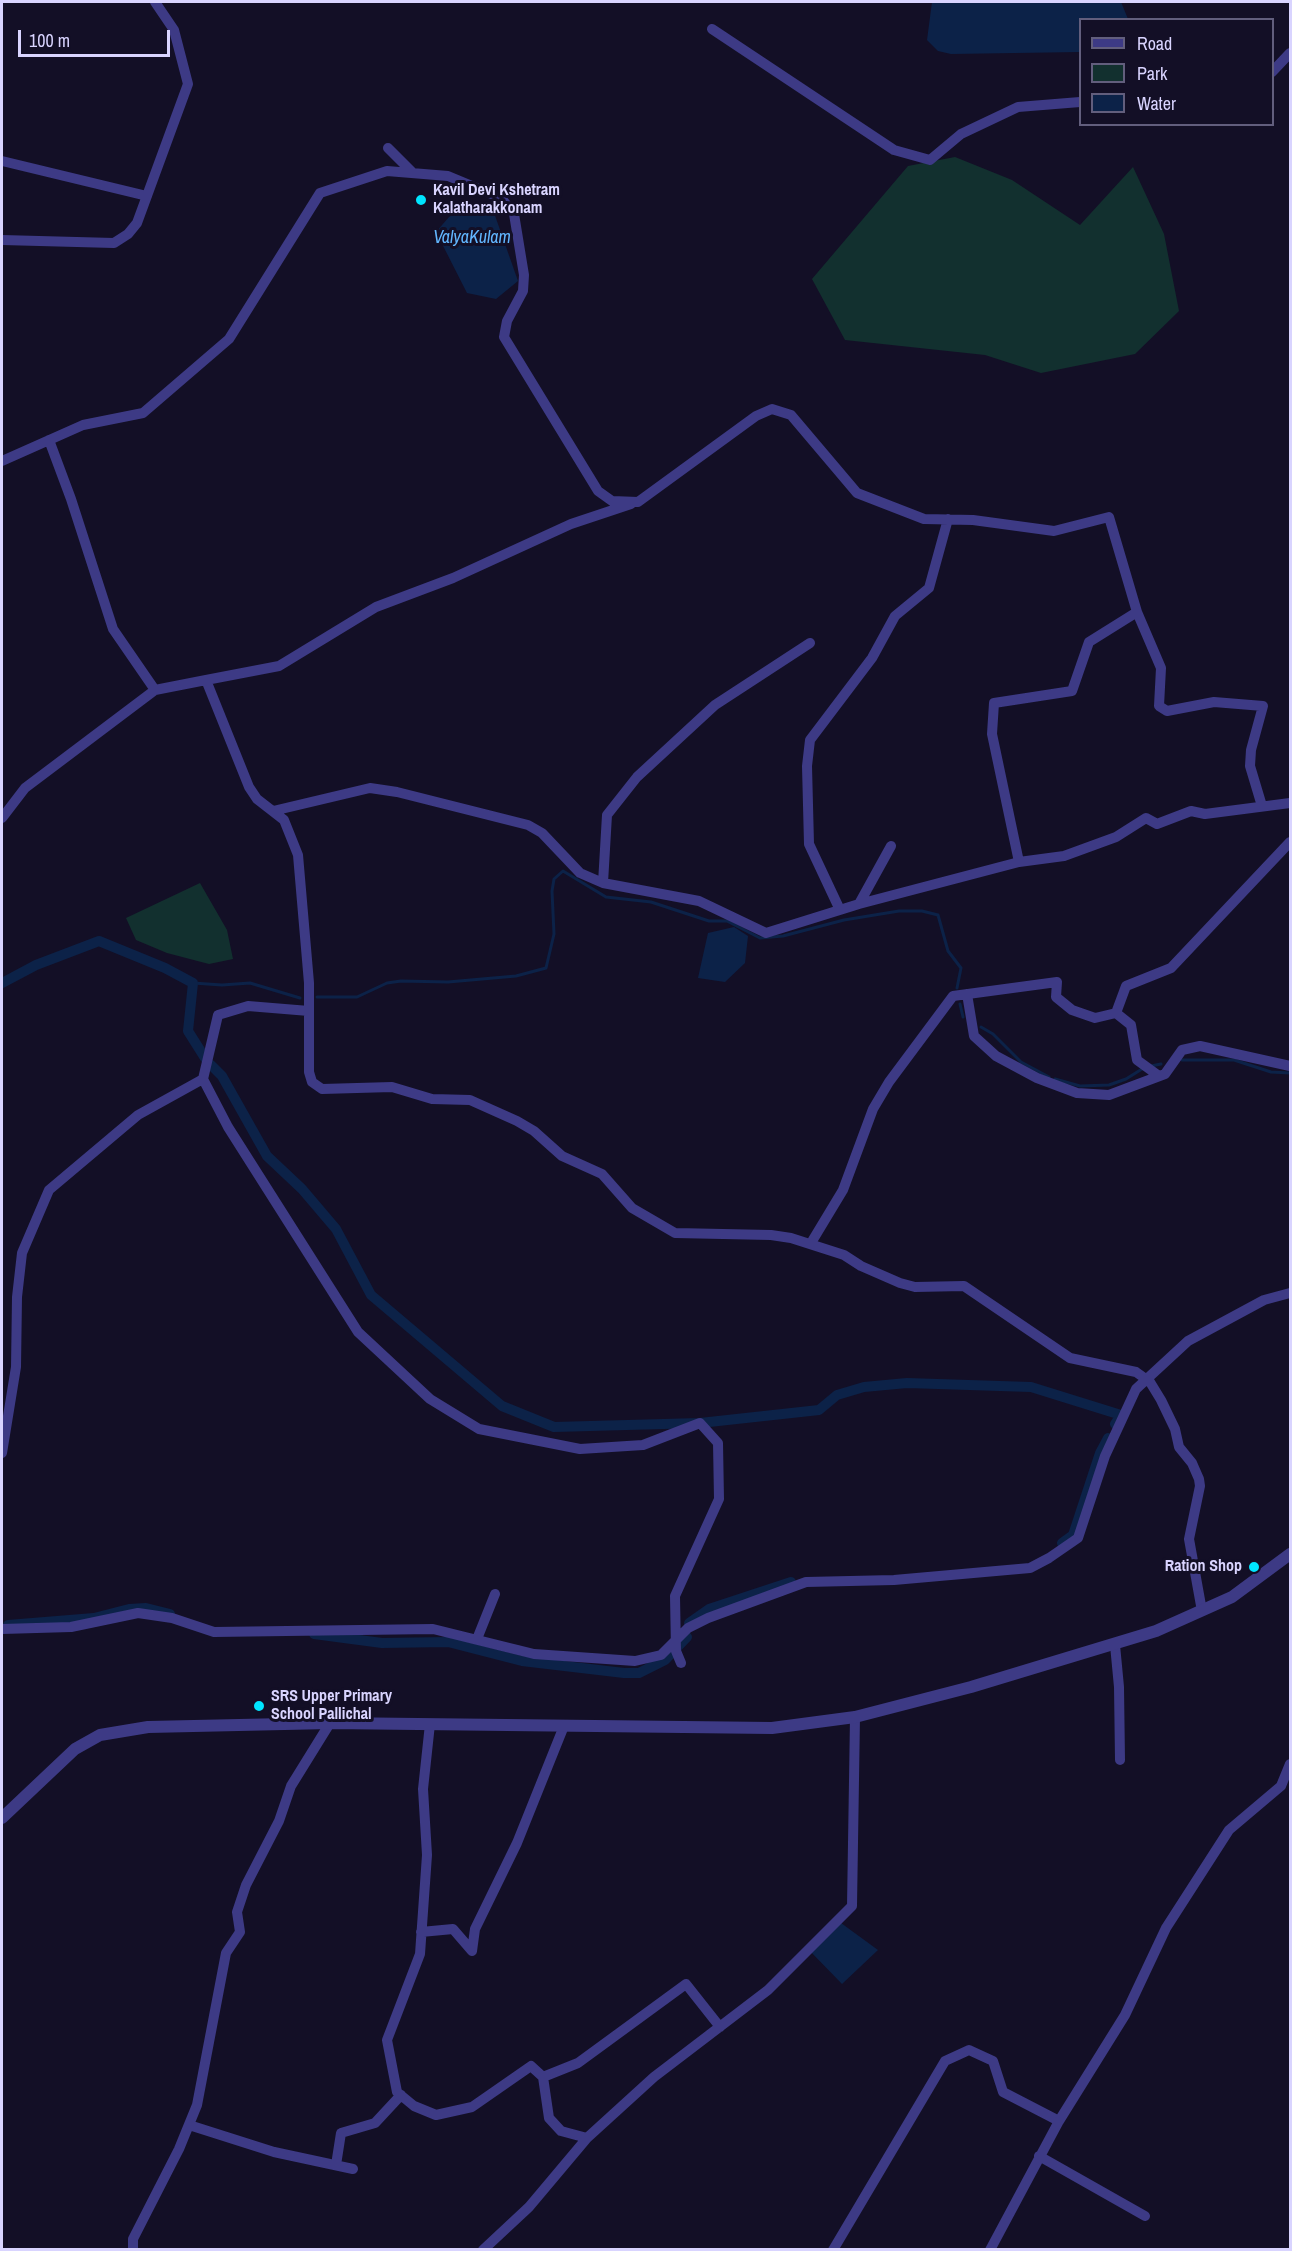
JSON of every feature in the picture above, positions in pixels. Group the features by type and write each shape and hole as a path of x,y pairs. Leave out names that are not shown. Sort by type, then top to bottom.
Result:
{"street":[{"path":"2,240 114,243 128,234 137,223 188,84 174,30 155,2"},
{"path":"712,29 894,150 930,160 962,134 1018,107 1079,102"},
{"path":"1274,70 1290,53"},
{"path":"388,148 412,173"},
{"path":"2,162 147,196"},
{"path":"2,461 83,425 143,413 229,339 320,193 387,171 448,176 501,198 514,214 524,275 523,291 507,321 504,337 598,491 612,501 638,502"},
{"path":"2,818 25,788 154,690 279,666 376,607 453,578 571,524 638,502 756,416 772,409 791,415 857,493 924,519 973,520 1054,531 1109,517 1137,612 1161,668 1159,706 1167,711 1214,702 1263,706 1251,750 1251,766 1263,806"},
{"path":"49,440 71,499 113,629 154,690"},
{"path":"840,910 809,844 807,766 810,740 872,658 895,616 929,588 948,519"},
{"path":"1019,862 992,734 994,703 1072,691 1089,642 1137,612"},
{"path":"603,883 607,815 637,777 715,705 810,643"},
{"path":"206,680 249,787 257,798 284,820 298,855 305,923 309,1072 316,1086 329,1089 392,1087 432,1099 470,1100 517,1121 534,1131 562,1156 602,1174 632,1208 675,1233 771,1235 811,1243 844,1254 861,1266 915,1287 964,1286 1070,1358 1136,1372 1145,1379 1161,1400 1175,1429 1179,1447 1192,1463 1199,1479 1189,1539 1202,1611"},
{"path":"273,811 370,788 397,792 528,825 542,833 580,873 603,883 699,901 766,933 859,904 1019,862 1064,856 1116,837 1146,818 1157,824 1191,811 1205,814 1290,802"},
{"path":"1116,1013 1126,986 1171,968 1290,842"},
{"path":"859,904 891,846"},
{"path":"811,1243 843,1190 873,1109 888,1082 953,996 1057,982 1056,998 1071,1010 1095,1018 1116,1013"},
{"path":"967,994 974,1036 996,1056 1037,1078 1077,1093 1109,1095 1165,1074 1182,1050 1200,1046 1290,1066"},
{"path":"309,1011 248,1006 218,1015 203,1079 228,1127 358,1332 430,1399 479,1429 580,1449 643,1445 700,1423 718,1443 718,1499 675,1596 676,1651 681,1663"},
{"path":"1116,1013 1131,1025 1137,1060 1159,1076"},
{"path":"2,1452 16,1367 17,1297 22,1253 49,1190 138,1115 203,1079"},
{"path":"2,1629 71,1627 138,1613 172,1618 214,1632 433,1629 534,1654 635,1661 661,1654 688,1628 708,1618 806,1581 894,1580 1030,1568 1078,1538 1105,1456 1136,1389 1145,1379 1188,1341 1264,1300 1290,1293"},
{"path":"2,1818 75,1749 100,1735 148,1727 330,1723 772,1728 855,1717 1115,1645 1232,1597 1290,1554"},
{"path":"477,1639 495,1594"},
{"path":"1115,1645 1119,1687 1119,1760"},
{"path":"483,2250 529,2206 587,2138 654,2077 768,1990 852,1906 855,1717"},
{"path":"133,2250 133,2239 189,2125 203,2082 209,2032 226,1953 240,1932 237,1912 246,1885 279,1821 291,1786 330,1723"},
{"path":"430,1724 423,1789 427,1855 420,1954 387,2040 398,2092 414,2106 436,2115 472,2107 531,2066 543,2077 549,2118 561,2131 587,2138"},
{"path":"421,1932 453,1929 472,1951 475,1929 517,1843 564,1726"},
{"path":"990,2250 1059,2121 1125,2015 1166,1928 1229,1830 1281,1786 1290,1764"},
{"path":"543,2077 578,2063 686,1984 720,2027"},
{"path":"833,2250 945,2061 969,2050 993,2061 1002,2092 1059,2121"},
{"path":"336,2165 341,2133 375,2122 401,2095"},
{"path":"189,2125 273,2152 353,2169"},
{"path":"1039,2156 1145,2216"}],"green space":[{"path":"955,157 1012,180 1080,225 1133,167 1164,234 1179,311 1135,354 1041,373 985,355 845,340 812,279 908,166"},
{"path":"200,883 227,930 233,959 209,964 167,953 136,940 126,918"}],"water":[{"path":"932,2 1121,2 1128,18 1079,18 1079,52 951,54 938,51 927,40"},
{"name":"ValyaKulam","path":"468,205 492,207 518,281 496,299 467,293 436,232 449,217"},
{"path":"734,927 748,936 745,963 725,982 698,978 708,933"},
{"path":"841,1923 878,1950 842,1984 808,1949"}],"waterway":[{"path":"317,997 357,997 387,983 401,981 448,982 516,976 546,968 554,934 552,891 554,879 563,871 606,897 651,902 709,921 727,921 760,938 783,936 844,920 899,911 922,911 938,915 948,951 961,968 957,988"},
{"path":"2,983 36,965 99,941 165,968 193,983 188,1031 205,1058"},
{"path":"193,983 222,985 250,983 300,998"},
{"path":"960,1004 963,1017"},
{"path":"981,1027 993,1034 1021,1062 1049,1077"},
{"path":"1182,1060 1234,1060 1271,1072 1290,1073"},
{"path":"1151,1066 1161,1064"},
{"path":"211,1065 222,1076 267,1156 302,1189 336,1229 371,1295 502,1406 554,1427 700,1423 819,1410 837,1395 864,1387 907,1383 1031,1387 1121,1415 1115,1424"},
{"path":"1055,1079 1080,1086 1109,1085 1126,1079 1142,1069"},
{"path":"1062,1543 1073,1535 1100,1453 1108,1438"},
{"path":"689,1623 709,1609 791,1582"},
{"path":"8,1625 94,1618 129,1609 146,1608 170,1614"},
{"path":"314,1634 382,1643 448,1642 522,1661 624,1673 639,1673 665,1660 687,1637"}],"place":[{"name":"Kavil Devi Kshetram Kalatharakkonam","path":"421,200"},
{"name":"Ration Shop","path":"1254,1567"},
{"name":"SRS Upper Primary School Pallichal","path":"259,1706"}]}
